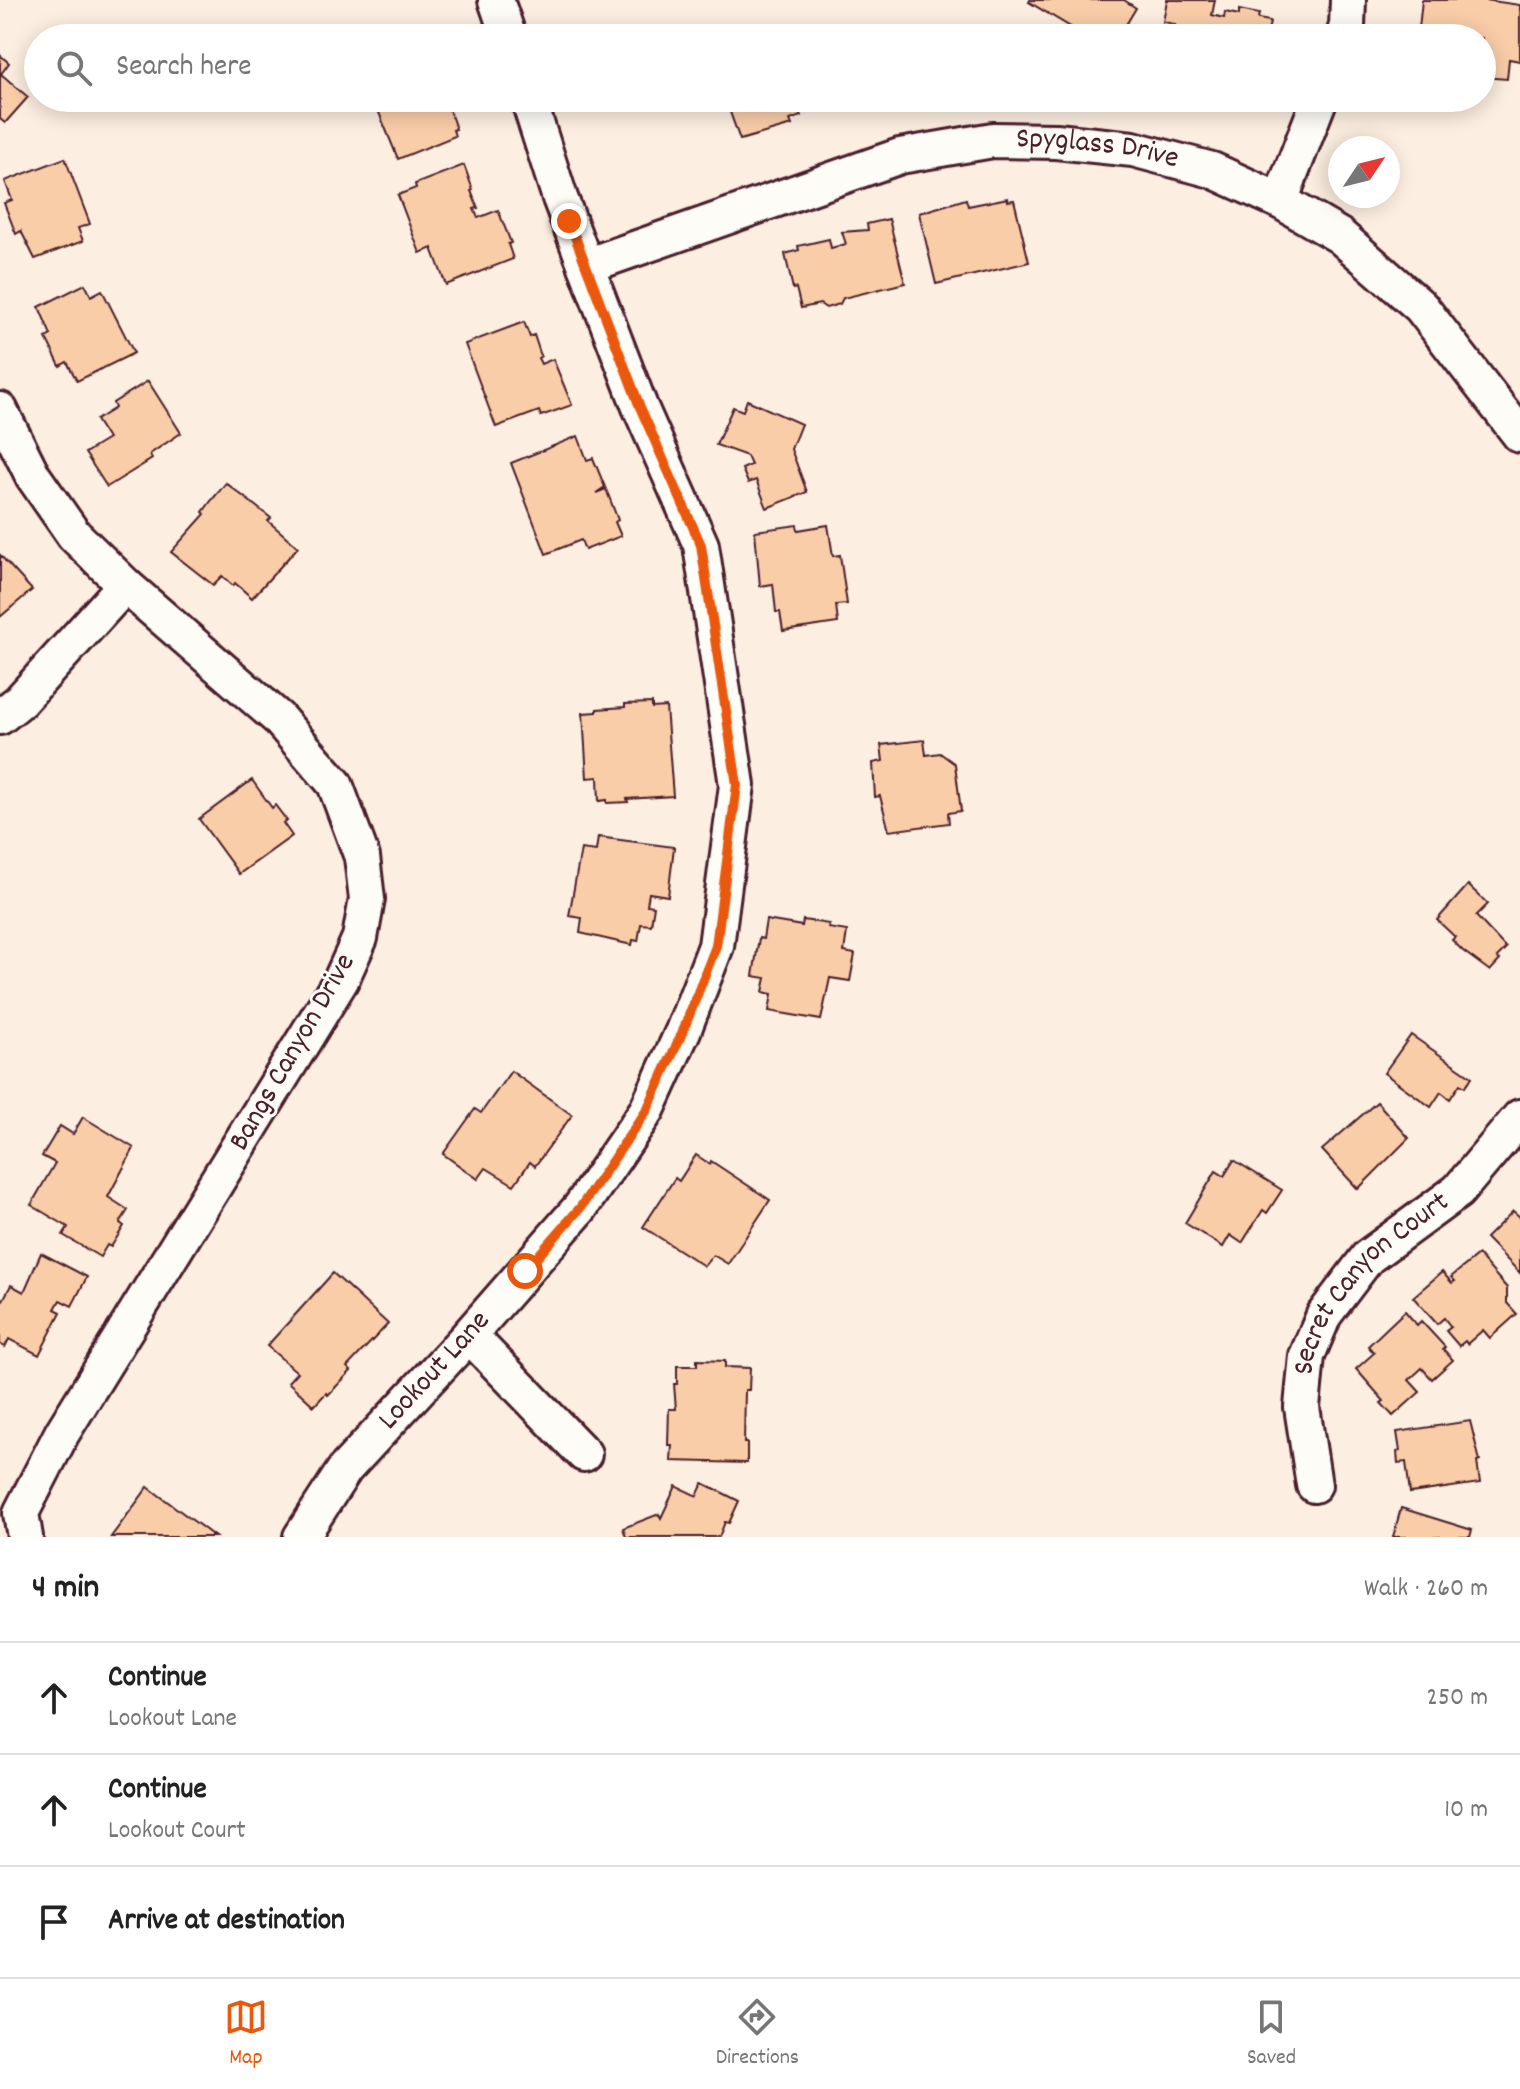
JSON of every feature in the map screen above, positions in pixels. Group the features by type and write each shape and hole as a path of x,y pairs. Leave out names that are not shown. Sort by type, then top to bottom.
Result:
{"street":[{"path":"496,0 504,24"},
{"path":"1347,24 1348,0"},
{"name":"Lookout Lane","path":"301,1537 345,1469 469,1335 580,1208 647,1110 683,1031 716,946 737,785 701,545 640,407 560,198 532,112"},
{"path":"1280,201 1315,112"},
{"name":"Spyglass Drive","path":"586,266 900,156 993,140 1056,141 1133,149 1212,170 1280,201 1340,236 1421,307 1520,435"},
{"name":"Bangs Canyon Drive","path":"0,410 33,476 74,535 125,585 278,718 335,784 362,857 367,899 360,938 341,980 62,1433 21,1513 25,1537"},
{"path":"0,717 20,701 125,585"},
{"name":"Secret Canyon Court","path":"1314,1485 1302,1407 1307,1356 1324,1315 1368,1257 1458,1191 1520,1118"},
{"path":"469,1335 584,1454"}],"building":[{"path":"1124,0 1136,8 1126,24 1066,24 1029,2"},
{"path":"1167,0 1215,0 1212,15 1224,18 1225,12 1239,15 1239,10 1259,14 1258,19 1270,21 1269,24 1163,22"},
{"path":"1422,0 1485,0 1520,5 1520,61 1509,59 1507,79 1496,78 1496,24 1419,24"},
{"path":"0,55 9,63 1,74 24,94 24,102 5,123 0,119"},
{"path":"379,112 450,112 456,129 453,130 455,136 398,159"},
{"path":"730,112 799,112 801,116 790,120 792,125 740,140"},
{"path":"65,158 90,224 78,228 83,241 35,259 21,231 16,234 4,203 12,200 5,181"},
{"path":"464,165 478,208 474,209 478,218 498,210 511,243 508,244 513,259 446,285 432,248 420,253 398,195 416,188 415,184"},
{"path":"1008,198 1008,201 1014,200 1029,262 936,284 919,213 966,199 968,206"},
{"path":"889,219 905,283 843,298 840,304 826,308 820,304 801,308 785,254 799,250 798,246 829,239 831,248 846,244 842,232 868,230 867,224"},
{"path":"85,284 91,296 102,290 134,353 77,381 67,362 60,366 46,338 51,335 39,307"},
{"path":"524,322 530,337 534,335 541,364 553,359 572,405 541,416 539,411 496,427 465,344"},
{"path":"148,381 181,433 150,454 152,459 107,487 85,453 108,439 96,420 115,408 113,403"},
{"path":"747,400 801,424 791,449 807,492 767,508 756,480 748,483 742,469 751,465 747,456 716,445 733,407 743,411"},
{"path":"578,436 587,460 593,458 605,487 596,493 606,489 621,536 585,550 581,540 546,554 511,463"},
{"path":"226,483 271,518 268,521 298,547 252,598 222,576 213,585 171,552 205,514 203,512"},
{"path":"797,525 798,530 828,525 833,556 840,555 847,604 836,605 838,623 783,631 780,612 776,612 773,584 760,586 755,531"},
{"path":"0,555 32,590 0,617"},
{"path":"652,703 652,708 666,707 673,796 627,799 628,802 599,801 598,777 587,778 583,713 625,707 625,704"},
{"path":"924,740 926,755 940,753 955,764 961,811 948,813 949,823 889,831 880,796 875,797 873,763 883,761 881,745"},
{"path":"252,780 272,808 275,805 287,821 283,823 292,836 239,874 199,819"},
{"path":"598,837 674,847 668,896 649,893 647,905 654,906 651,925 641,924 638,941 633,940 632,945 580,933 582,918 569,916 581,849 596,851"},
{"path":"1468,885 1488,904 1476,916 1506,948 1490,971 1463,951 1452,940 1455,937 1437,920"},
{"path":"766,920 802,926 803,920 829,924 828,928 847,931 844,952 855,954 850,981 830,978 821,1020 769,1011 772,994 763,992 766,978 753,976 759,938 763,939"},
{"path":"1411,1035 1472,1077 1465,1087 1460,1084 1450,1099 1441,1092 1431,1107 1384,1073"},
{"path":"511,1071 572,1115 535,1166 530,1162 514,1185 486,1168 478,1179 443,1154 475,1109 481,1113"},
{"path":"1377,1102 1409,1138 1358,1189 1322,1150"},
{"path":"83,1117 134,1148 108,1197 128,1210 120,1223 124,1226 111,1247 107,1245 100,1257 63,1235 68,1227 31,1205 55,1163 42,1156 60,1126 73,1134"},
{"path":"696,1155 710,1164 711,1161 770,1200 728,1264 713,1255 704,1266 643,1227 675,1178 679,1181"},
{"path":"1234,1160 1282,1190 1267,1213 1263,1210 1242,1243 1230,1235 1223,1247 1185,1223 1216,1171 1224,1176"},
{"path":"1513,1211 1520,1217 1520,1273 1486,1238"},
{"path":"41,1253 87,1277 72,1306 60,1300 55,1309 61,1312 39,1355 9,1339 5,1347 0,1344 0,1299 3,1300 11,1285 24,1292"},
{"path":"1478,1255 1507,1288 1507,1303 1517,1314 1490,1338 1483,1330 1467,1344 1465,1341 1459,1346 1446,1331 1451,1327 1444,1318 1437,1324 1413,1297 1442,1272 1452,1283 1455,1281 1451,1277"},
{"path":"333,1273 388,1324 347,1367 351,1371 314,1406 288,1382 297,1372 267,1346"},
{"path":"1405,1311 1417,1325 1421,1321 1453,1360 1432,1379 1422,1368 1409,1380 1420,1392 1393,1416 1356,1369 1374,1353 1368,1346"},
{"path":"697,1360 725,1361 725,1367 750,1368 749,1390 745,1390 744,1443 747,1443 747,1463 671,1461 669,1409 676,1409 674,1384 677,1384 677,1366 697,1366"},
{"path":"1470,1421 1480,1461 1477,1462 1480,1483 1410,1493 1406,1462 1398,1463 1397,1432"},
{"path":"703,1483 739,1501 719,1537 626,1537 623,1528 659,1514 661,1518 676,1486 697,1496"},
{"path":"148,1487 215,1537 111,1537"},
{"path":"1401,1508 1472,1530 1470,1537 1393,1537"}],"route":[{"path":"525,1271 580,1208 647,1110 683,1031 716,946 737,785 701,545 640,407 569,221"}]}
